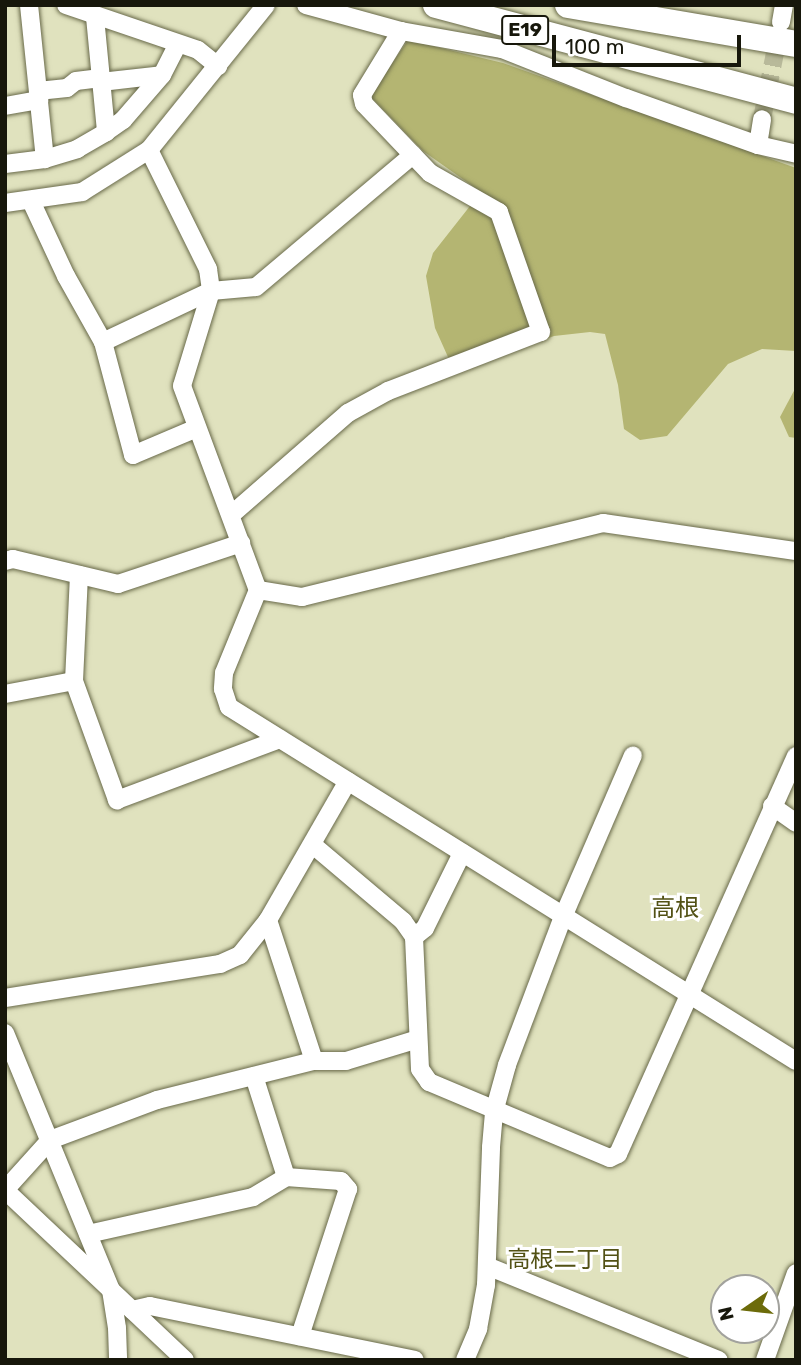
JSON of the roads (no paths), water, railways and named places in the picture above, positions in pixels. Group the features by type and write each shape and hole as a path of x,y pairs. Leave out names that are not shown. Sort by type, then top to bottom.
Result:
{"highway":[{"name":"E19","path":"436,5 796,101"},
{"name":"E19","path":"568,5 657,22"},
{"path":"657,22 787,21"},
{"path":"657,22 796,44"},
{"name":"E19","path":"615,53 796,88"}],"street":[{"path":"29,5 45,159"},
{"path":"66,5 198,50 218,66"},
{"path":"5,203 82,192 149,150 266,5"},
{"path":"306,5 401,31 502,49 626,98 758,145 796,154"},
{"path":"95,17 106,132"},
{"path":"231,515 348,413 388,391 541,332 499,212 430,173 364,104 362,95 401,31"},
{"path":"5,164 45,159 77,149 106,132 123,120 162,75 178,44"},
{"path":"5,106 67,88 76,81 162,75"},
{"path":"758,145 762,119"},
{"path":"149,150 208,269 211,291 182,386 258,590 224,673 223,689 229,707 796,1061"},
{"path":"103,342 211,291 256,287 412,155"},
{"path":"31,201 66,276 103,342 133,455 197,428"},
{"path":"258,590 302,597 603,523 796,551"},
{"path":"5,561 13,559 118,584 241,543"},
{"path":"79,575 74,681 117,800 280,739"},
{"path":"5,694 74,681"},
{"path":"465,1360 478,1329 488,1266 488,1191 494,1112 507,1065 563,917 633,755"},
{"path":"313,845 403,921 414,937 420,1069 429,1082 494,1112 610,1158 618,1154 796,755"},
{"path":"5,998 220,964 240,955 268,920 348,781"},
{"path":"772,806 796,822"},
{"path":"414,937 425,928 462,853"},
{"path":"268,920 314,1061"},
{"path":"5,1033 111,1290 118,1360"},
{"path":"185,1360 5,1190 50,1140 157,1100 314,1061 346,1061 418,1039"},
{"path":"254,1076 286,1177"},
{"path":"88,1234 253,1196 286,1177 341,1181 348,1189 300,1336"},
{"path":"488,1266 719,1360"},
{"path":"765,1360 796,1273"},
{"path":"132,1310 150,1306 415,1360"}],"tunnel":[{"path":"762,119 779,32"}],"district":[{"name":"高根","path":"675,909"},
{"name":"高根二丁目","path":"565,1259"}]}
